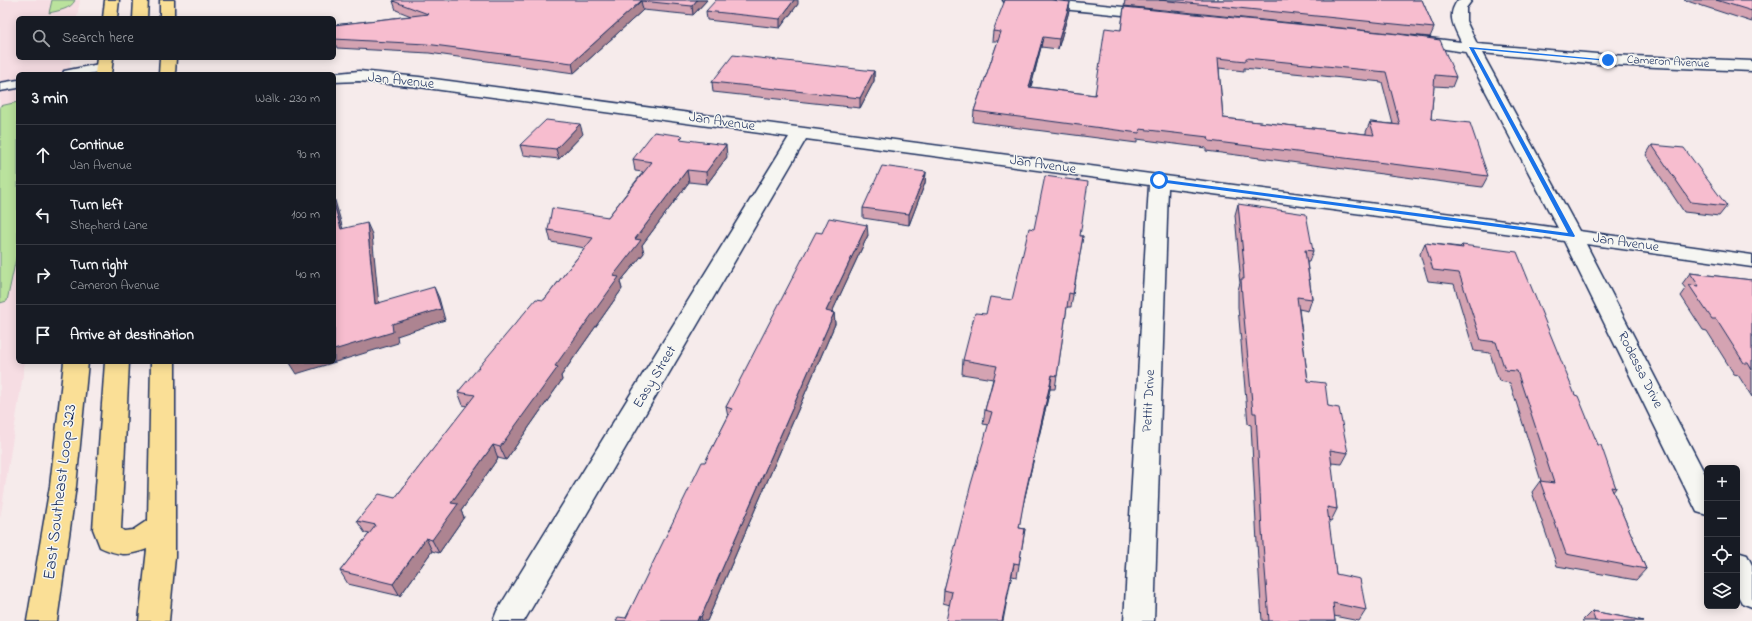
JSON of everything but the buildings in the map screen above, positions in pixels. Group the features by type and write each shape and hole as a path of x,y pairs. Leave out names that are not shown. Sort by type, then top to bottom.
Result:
{"highway":[{"path":"110,16 112,0"},
{"path":"140,16 141,0"},
{"path":"167,0 167,16"},
{"path":"168,60 168,72"},
{"name":"East Southeast Loop 323","path":"42,621 63,486 76,364"},
{"path":"117,364 108,529 110,539 118,543 133,543 148,536 161,525"},
{"path":"154,621 161,557 164,364"}],"street":[{"path":"1010,0 1167,16"},
{"name":"Rodessa Drive","path":"1465,0 1459,8 1460,22 1471,48 1572,236 1705,501"},
{"name":"Cameron Avenue","path":"1402,39 1471,48 1608,60 1752,66"},
{"name":"Jan Avenue","path":"336,77 359,76 419,82 1159,180 1752,261"},
{"name":"Easy Street","path":"508,621 801,132"},
{"name":"Pettit Drive","path":"1139,621 1159,180"},
{"path":"1740,570 1752,594"}],"lane":[{"path":"78,72 104,66"},
{"path":"0,87 16,84"}],"shaded area":[{"path":"0,0 80,0 77,16 16,16 16,60 71,60 69,72 16,72 16,364 25,364 0,519"}],"green space":[{"path":"52,0 75,0 68,8 49,13"},
{"path":"16,102 16,258 7,301 0,303 0,106"}],"route":[{"path":"1159,180 1572,236 1471,48 1608,60"}]}
